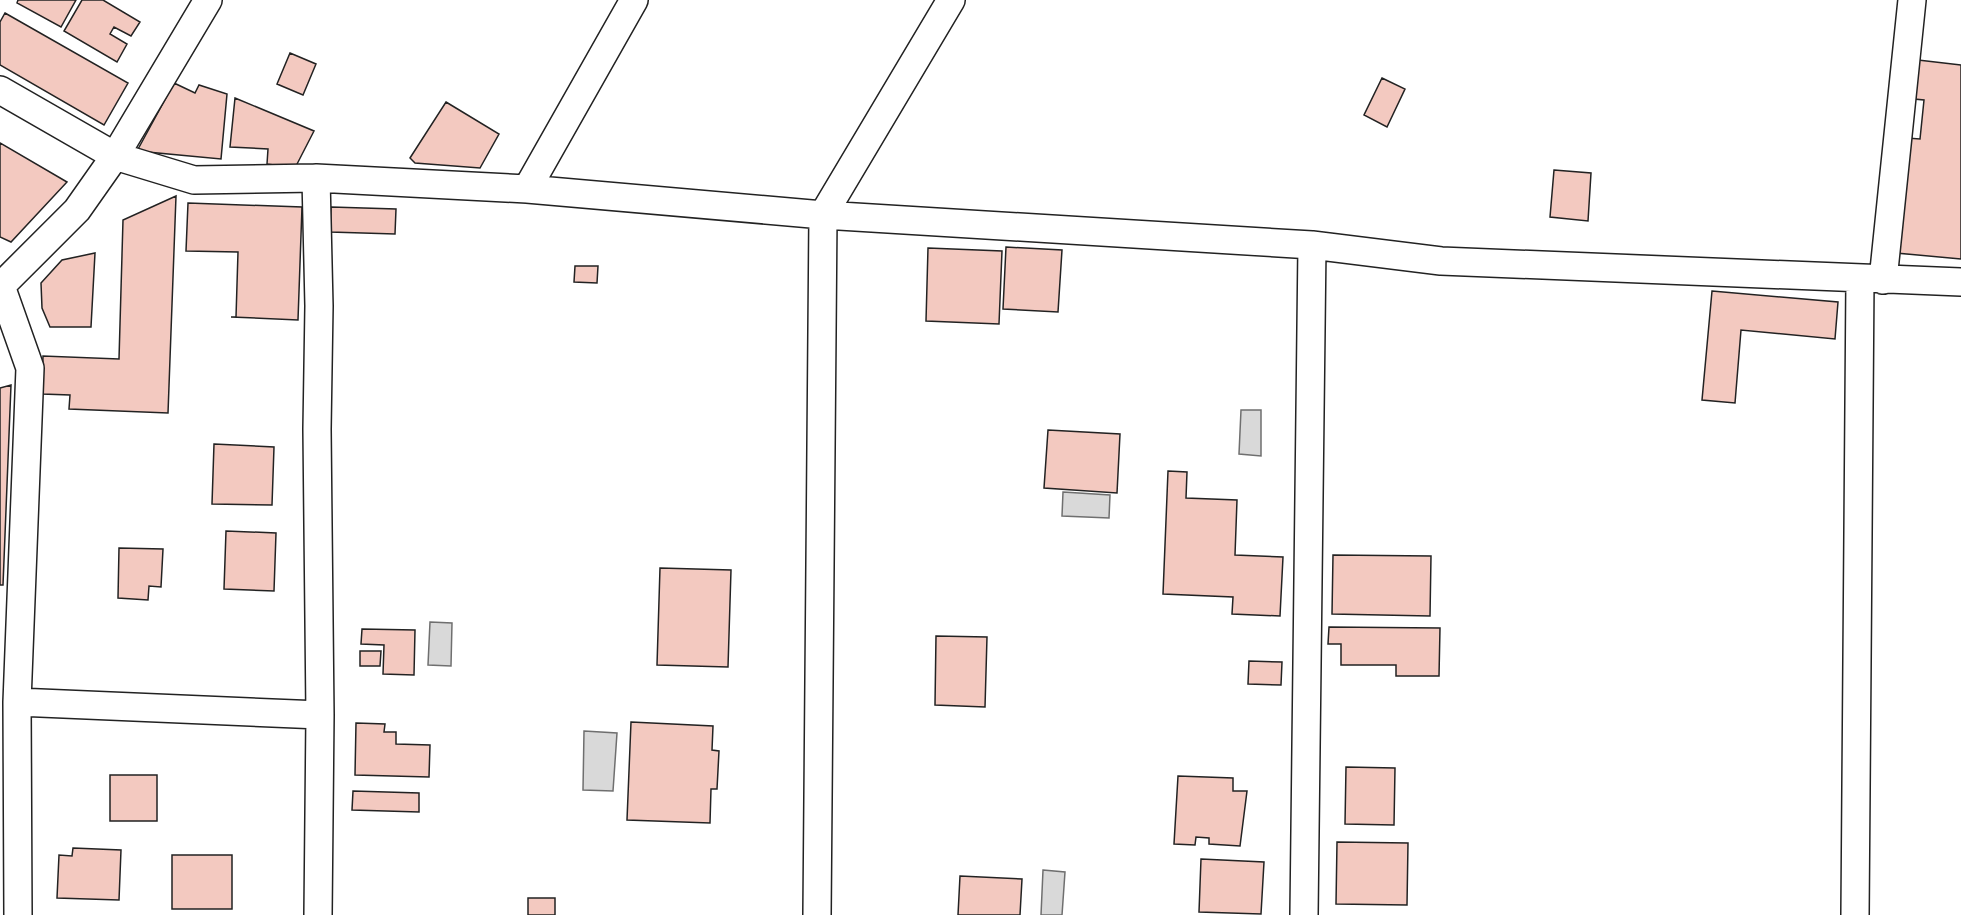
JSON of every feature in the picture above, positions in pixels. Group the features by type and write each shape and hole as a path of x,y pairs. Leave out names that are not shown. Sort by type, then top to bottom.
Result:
{"street":[{"path":"18,915 17,702 30,368 1,287 77,210 115,156 208,0"},
{"path":"527,189 634,0"},
{"path":"817,915 823,215 951,0"},
{"path":"1855,915 1871,280 1912,0"},
{"path":"0,90 115,156 194,180 316,178 527,189 823,215 1312,244 1442,261 1961,282"},
{"path":"316,178 319,306 316,429 320,715 318,915"},
{"path":"1304,915 1312,244"},
{"path":"17,702 320,715"}],"shaded area":[{"path":"1241,410 1261,410 1261,456 1239,454"},
{"path":"1063,492 1110,495 1109,518 1062,516"},
{"path":"430,622 452,623 451,666 428,665"},
{"path":"584,731 617,733 613,791 583,790"},
{"path":"1043,870 1065,872 1062,915 1041,915"}],"building":[{"path":"18,0 76,0 61,27 17,3"},
{"path":"82,0 103,0 140,22 131,36 114,27 110,34 127,44 117,62 64,31"},
{"path":"5,13 128,83 104,125 0,65 0,22"},
{"path":"290,53 316,64 303,95 277,84"},
{"path":"1918,60 1961,65 1961,259 1896,253 1907,138 1920,139 1924,100 1914,99"},
{"path":"1382,78 1405,89 1387,127 1364,115"},
{"path":"174,83 195,93 199,85 227,94 221,159 137,151"},
{"path":"235,98 314,131 295,168 267,164 268,149 230,147"},
{"path":"446,102 499,134 480,168 415,163 410,158"},
{"path":"0,143 67,182 11,242 0,237"},
{"path":"1554,170 1591,173 1588,221 1550,217"},
{"path":"176,196 168,413 69,409 70,395 42,394 43,356 119,359 123,220"},
{"path":"188,203 302,207 298,320 231,317 236,317 238,252 186,251"},
{"path":"331,207 396,209 395,234 330,232"},
{"path":"1006,247 1062,250 1058,312 1003,309"},
{"path":"928,248 1002,251 999,324 926,321"},
{"path":"95,253 91,327 50,327 42,308 41,283 62,260"},
{"path":"575,266 598,266 597,283 574,282"},
{"path":"1712,291 1838,302 1835,339 1741,330 1735,403 1702,400"},
{"path":"11,385 3,585 0,585 0,388"},
{"path":"1048,430 1120,434 1117,493 1044,488"},
{"path":"214,444 274,447 272,505 212,504"},
{"path":"1168,471 1187,472 1186,498 1237,500 1235,555 1283,557 1280,616 1232,614 1233,597 1163,594"},
{"path":"226,531 276,533 274,591 224,589"},
{"path":"119,548 163,549 161,587 149,586 148,600 118,598"},
{"path":"1333,555 1431,556 1430,616 1332,614"},
{"path":"660,568 731,570 728,667 657,665"},
{"path":"1329,627 1440,628 1439,676 1396,676 1396,665 1341,665 1341,644 1328,644"},
{"path":"362,629 415,630 414,675 383,674 384,645 361,644"},
{"path":"936,636 987,637 985,707 935,705"},
{"path":"360,651 381,651 380,666 360,666"},
{"path":"1249,661 1282,662 1281,685 1248,684"},
{"path":"631,722 713,726 712,750 719,751 717,789 711,789 710,823 627,820"},
{"path":"356,723 385,724 384,732 396,732 396,744 430,745 429,777 355,775"},
{"path":"1346,767 1395,768 1394,825 1345,824"},
{"path":"110,775 157,775 157,821 110,821"},
{"path":"1178,776 1233,778 1233,791 1247,791 1240,846 1209,844 1209,838 1196,837 1195,845 1174,844"},
{"path":"353,791 419,793 419,812 352,810"},
{"path":"1337,842 1408,843 1407,905 1336,904"},
{"path":"73,848 121,850 119,900 57,898 59,855 72,856"},
{"path":"172,855 232,855 232,909 172,909"},
{"path":"1201,859 1264,862 1261,914 1199,912"},
{"path":"960,876 1022,879 1020,915 958,915"},
{"path":"528,898 555,898 555,915 528,915"}]}
